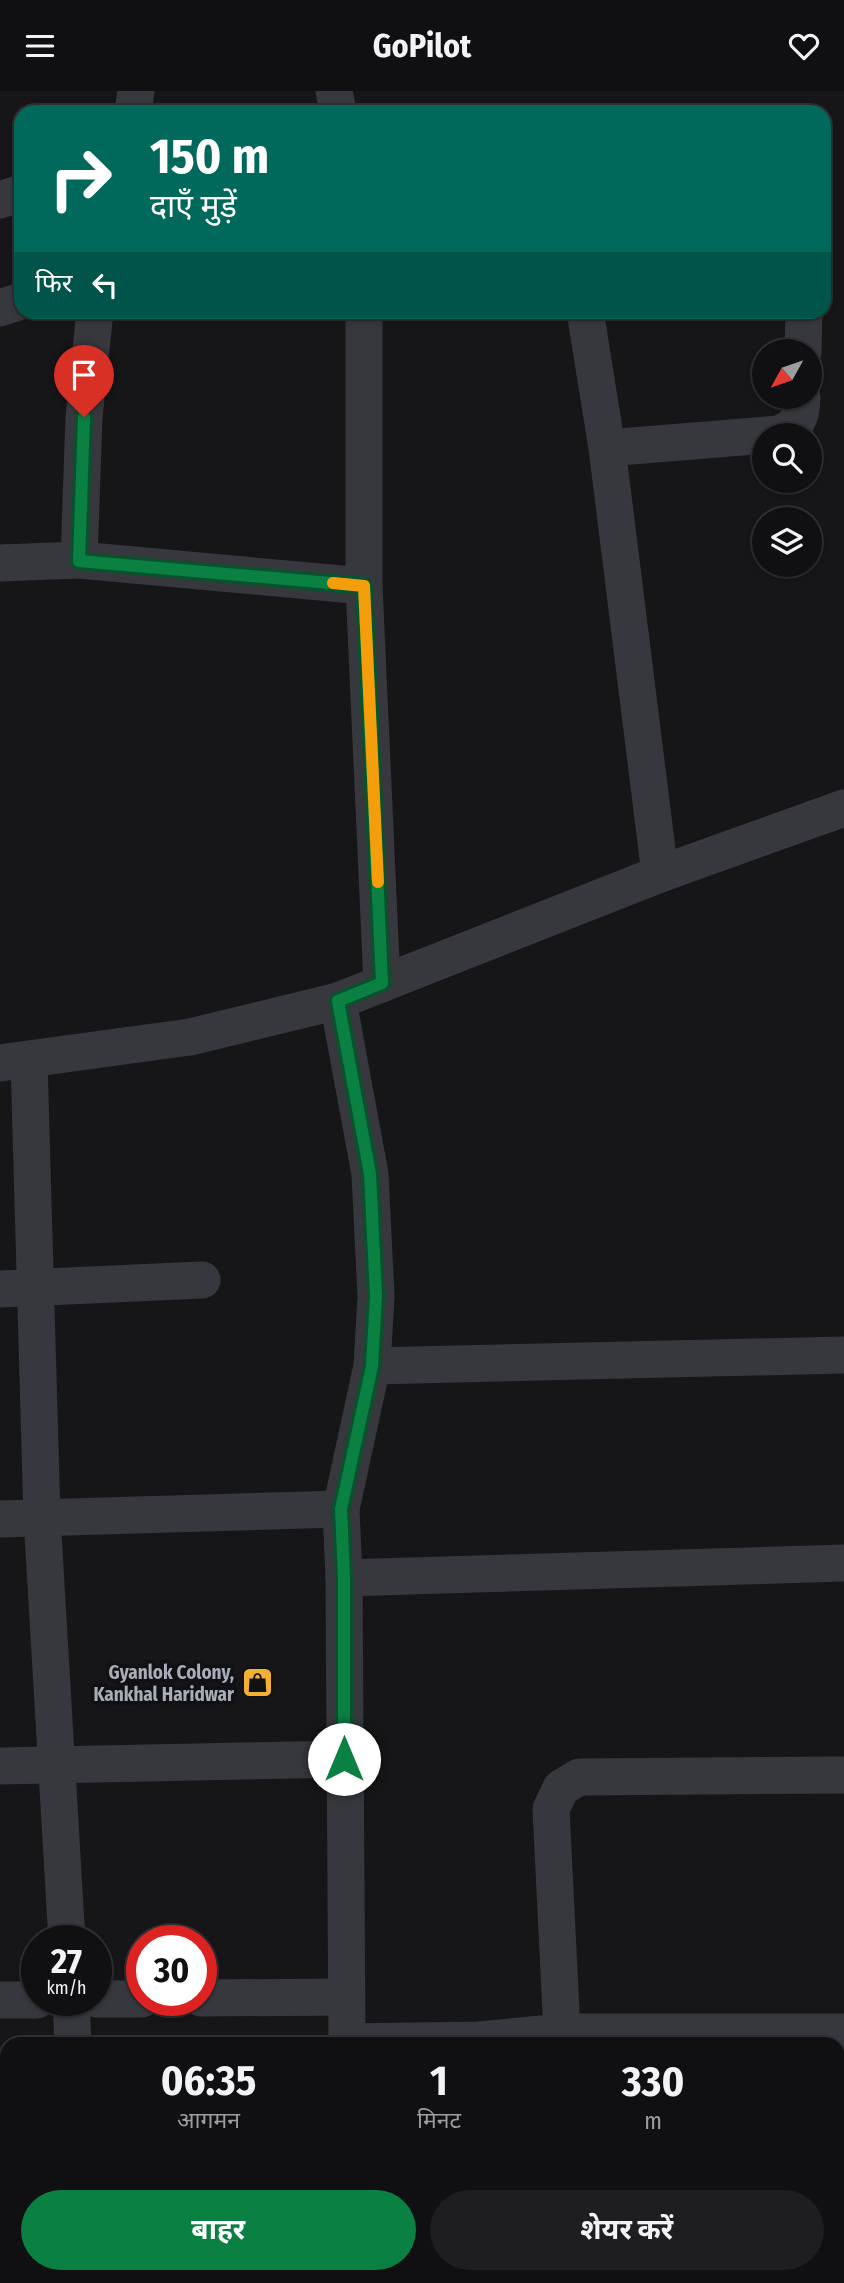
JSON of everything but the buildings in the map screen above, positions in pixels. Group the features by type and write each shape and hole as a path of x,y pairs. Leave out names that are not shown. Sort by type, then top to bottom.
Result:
{"street":[{"path":"79,561 84,417 94,319"},
{"path":"364,319 364,586 382,983"},
{"path":"586,319 607,448 660,874"},
{"path":"803,339 804,319"},
{"path":"607,448 779,434 795,427 802,409"},
{"path":"0,563 79,561 364,586"},
{"path":"66,1925 42,1517 18,1289 14,1062 190,1038 338,1001 660,874 844,808"},
{"path":"338,1001 370,1174 376,1296 372,1366 341,1509 344,1578 347,2037"},
{"path":"18,1289 202,1280"},
{"path":"372,1366 844,1355"},
{"path":"0,1519 341,1509"},
{"path":"344,1578 844,1563"},
{"path":"0,1766 58,1767 344,1759"},
{"path":"562,2032 551,1809 561,1788 579,1777 844,1776"},
{"path":"217,1998 346,1997"},
{"path":"0,2000 21,2000"},
{"path":"72,2016 73,2037"},
{"path":"510,2037 562,2032 844,2032"}],"slow traffic":[{"path":"333,583 364,586 378,882"}],"place":[{"name":"Gyanlok Colony, Kankhal Haridwar","path":"257,1683"}],"route":[{"path":"84,417 79,561 364,586 382,983 338,1001 370,1174 376,1296 372,1366 341,1509 344,1578 344,1759"}]}
